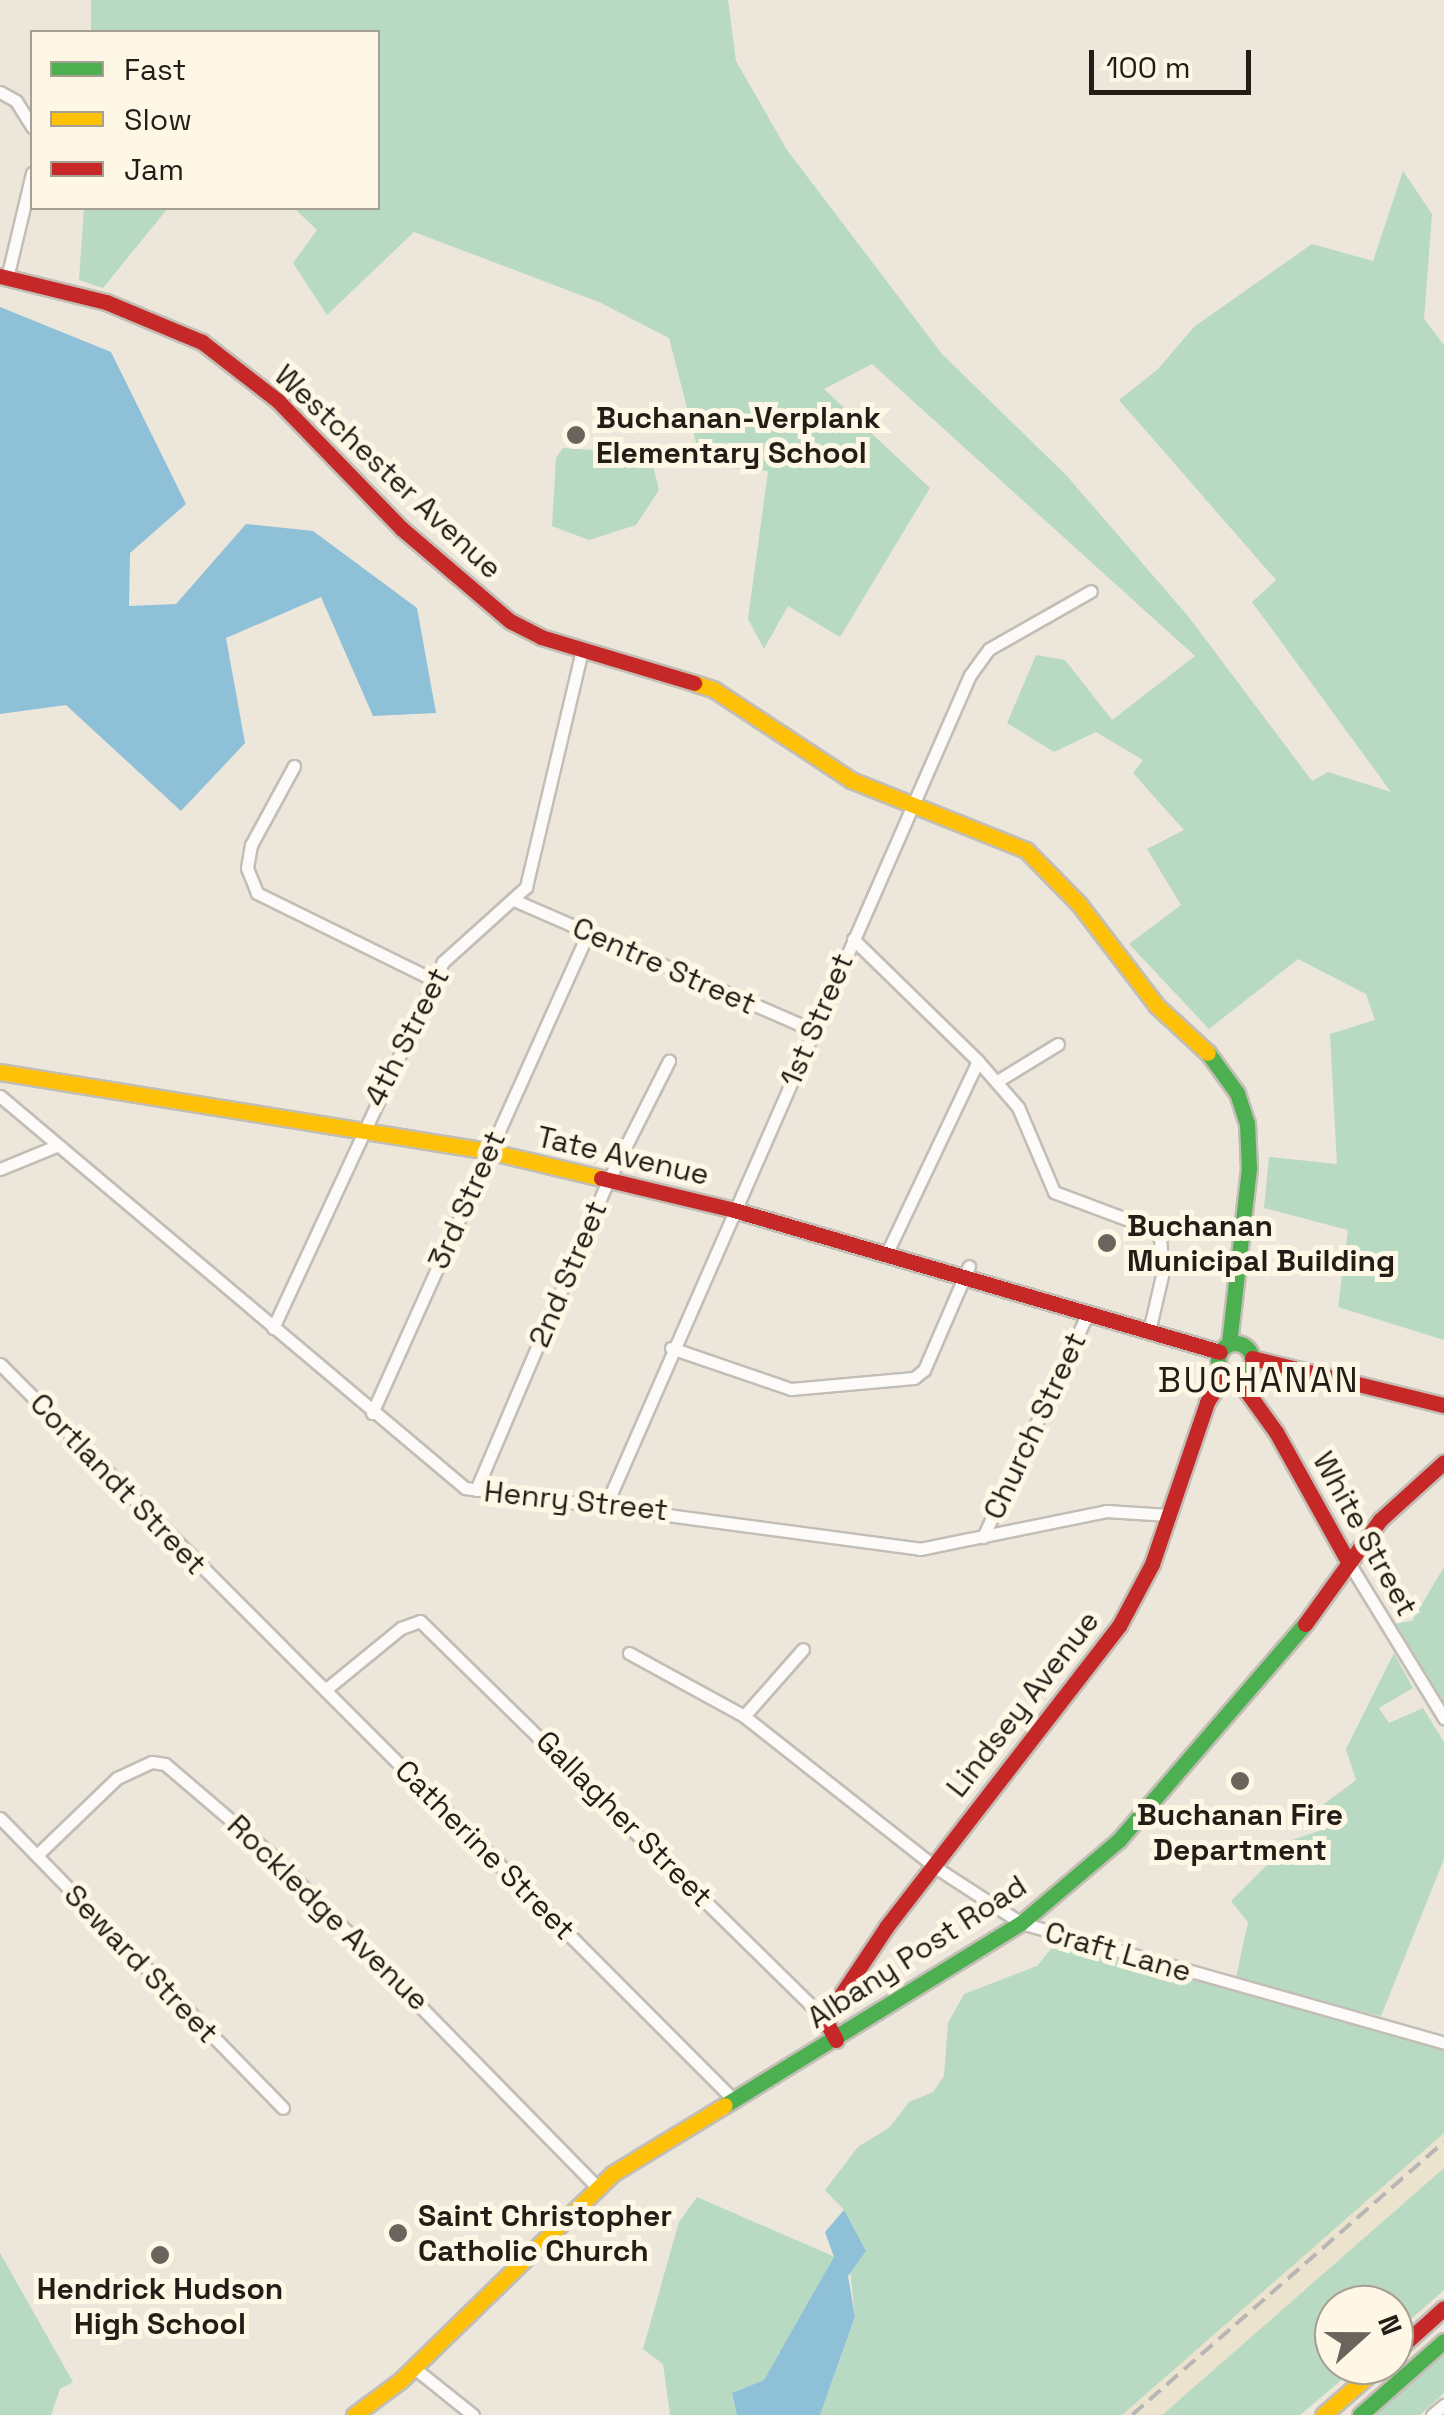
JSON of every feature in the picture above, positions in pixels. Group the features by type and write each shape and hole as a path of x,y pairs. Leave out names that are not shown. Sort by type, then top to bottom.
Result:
{"main road":[{"name":"Westchester Avenue","path":"3,277 106,302 202,342 278,401 456,579 510,621 582,650 713,689 851,780 1026,850 1079,904 1157,1006 1230,1081 1249,1144 1224,1348 1231,1376"},
{"name":"Tate Avenue","path":"0,1072 488,1151 734,1210 966,1272 1087,1315 1224,1348 1244,1345 1252,1358"},
{"name":"Lindsey Avenue","path":"825,2019 932,1862 1034,1742 1120,1626 1168,1515 1208,1402 1231,1376 1249,1371 1252,1358"},
{"path":"1252,1358 1444,1405"},
{"name":"White Street","path":"1231,1376 1276,1432 1349,1563"},
{"name":"Albany Post Road","path":"354,2415 413,2367 597,2188 732,2098 836,2040 1021,1923 1119,1840 1291,1644 1389,1510 1444,1462"},
{"path":"825,2019 836,2040"},
{"path":"1414,2335 1444,2308"},
{"path":"1360,2415 1444,2340"},
{"path":"1323,2415 1357,2385"}],"street":[{"path":"0,92 16,101 30,124"},
{"path":"3,277 30,180"},
{"name":"1st Street","path":"606,1503 912,803 980,659 1091,590"},
{"path":"516,901 526,887 582,650"},
{"path":"294,766 251,844 247,868 257,893 434,980"},
{"name":"Centre Street","path":"516,901 813,1030"},
{"name":"4th Street","path":"273,1328 360,1128 434,980 462,938 516,901"},
{"name":"3rd Street","path":"372,1413 588,933"},
{"path":"853,939 1000,1080 1054,1192 1154,1229 1160,1238 1163,1271 1150,1331"},
{"path":"1000,1080 1058,1044"},
{"name":"2nd Street","path":"476,1490 608,1181 669,1061"},
{"path":"887,1253 978,1061"},
{"name":"Henry Street","path":"0,1096 454,1483 476,1490 606,1503 920,1549 1106,1511 1168,1515"},
{"path":"0,1169 56,1146"},
{"path":"671,1348 791,1389 920,1375 966,1272"},
{"name":"Church Street","path":"983,1537 1087,1315"},
{"name":"Cortlandt Street","path":"0,1364 237,1604"},
{"name":"White Street","path":"1349,1563 1444,1718"},
{"name":"Catherine Street","path":"237,1604 732,2098"},
{"name":"Gallagher Street","path":"324,1690 401,1628 422,1622 825,2019"},
{"path":"744,1716 804,1649"},
{"name":"Craft Lane","path":"629,1653 744,1716 932,1862 1021,1923 1444,2043"},
{"name":"Rockledge Avenue","path":"37,1855 117,1778 152,1762 165,1764 275,1858 597,2188"},
{"name":"Seward Street","path":"0,1818 283,2108"},
{"path":"413,2367 473,2415"},
{"path":"1432,2415 1444,2405"}],"shaded area":[{"path":"1444,2133 1444,2168 1351,2250 1162,2415 1122,2415"}],"green space":[{"path":"91,0 728,0 736,61 787,150 942,354 1066,475 1188,616 1312,781 1328,772 1391,792 1252,602 1276,580 1119,400 1157,370 1195,326 1312,244 1373,261 1403,171 1432,214 1424,319 1444,345 1444,1340 1338,1307 1348,1230 1264,1208 1269,1157 1337,1164 1330,1034 1375,1020 1366,994 1298,959 1209,1029 1129,944 1181,905 1147,849 1184,830 1133,773 1143,760 1096,732 1054,752 1007,723 1036,655 1065,660 1112,720 1195,656 872,364 824,389 930,488 840,637 788,606 764,649 748,619 768,471 702,466 669,338 599,302 414,232 327,315 293,263 317,230 296,210 380,210 380,30 91,30"},
{"path":"84,210 166,210 103,288 79,280"},
{"path":"563,448 650,454 659,490 636,525 589,540 552,526 556,458"},
{"path":"1444,1567 1444,1710 1393,1624 1412,1621"},
{"path":"1394,1653 1413,1688 1379,1708 1389,1723 1423,1708 1444,1742 1444,1859 1381,2016 1235,1982 1248,1922 1231,1901 1292,1840 1328,1828 1324,1804 1356,1780 1346,1749"},
{"path":"1059,1939 1444,2048 1444,2133 1122,2415 820,2415 855,2318 844,2210 825,2190 858,2147 890,2127 909,2102 933,2092 944,2076 948,2023 964,1994 1037,1966"},
{"path":"1444,2168 1444,2290 1414,2316 1414,2285 1314,2285 1314,2385 1335,2385 1300,2415 1162,2415"},
{"path":"697,2197 835,2257 764,2380 732,2393 737,2415 670,2415 663,2364 643,2349 679,2222"},
{"path":"0,2253 73,2382 60,2389 51,2415 0,2415"},
{"path":"1444,2352 1444,2393 1420,2415 1375,2415 1408,2385 1414,2385 1414,2379"}],"water":[{"path":"0,307 111,352 186,504 130,553 129,606 176,604 246,524 313,531 417,608 436,713 373,716 321,597 226,638 245,743 181,811 66,705 0,714"},
{"path":"844,2210 866,2251 848,2276 855,2317 820,2415 737,2415 732,2393 764,2380 834,2257 825,2232"}],"railway":[{"path":"1132,2415 1444,2142"}],"traffic: fast":[{"path":"1208,1053 1237,1093 1247,1123 1249,1168 1229,1344"},
{"path":"1235,1343 1247,1348 1252,1360 1247,1372 1235,1377 1223,1372 1218,1360 1223,1348 1235,1343"},
{"path":"725,2105 1021,1923 1119,1840 1305,1624"},
{"path":"1360,2415 1444,2341"}],"traffic: slow":[{"path":"694,683 713,689 851,780 1026,850 1079,904 1157,1006 1208,1053"},
{"path":"0,1072 488,1151 601,1178"},
{"path":"354,2415 400,2381 612,2174 725,2105"},
{"path":"1323,2415 1357,2385"}],"traffic: jam":[{"path":"0,276 106,302 202,342 278,401 401,528 510,621 541,637 694,683"},
{"path":"601,1178 734,1210 1220,1352"},
{"path":"1252,1358 1444,1405"},
{"path":"836,2040 825,2019 887,1926 1119,1626 1152,1564 1207,1402 1225,1374"},
{"path":"1237,1378 1276,1432 1349,1563"},
{"path":"1305,1624 1380,1520 1444,1462"},
{"path":"1414,2335 1444,2308"}],"place":[{"name":"Buchanan-Verplank Elementary School","path":"576,435"},
{"name":"Buchanan Municipal Building","path":"1107,1243"},
{"name":"Buchanan Fire Department","path":"1240,1781"},
{"name":"Saint Christopher Catholic Church","path":"398,2233"},
{"name":"Hendrick Hudson High School","path":"160,2255"}],"district":[{"name":"BUCHANAN","path":"1259,1380"}]}
